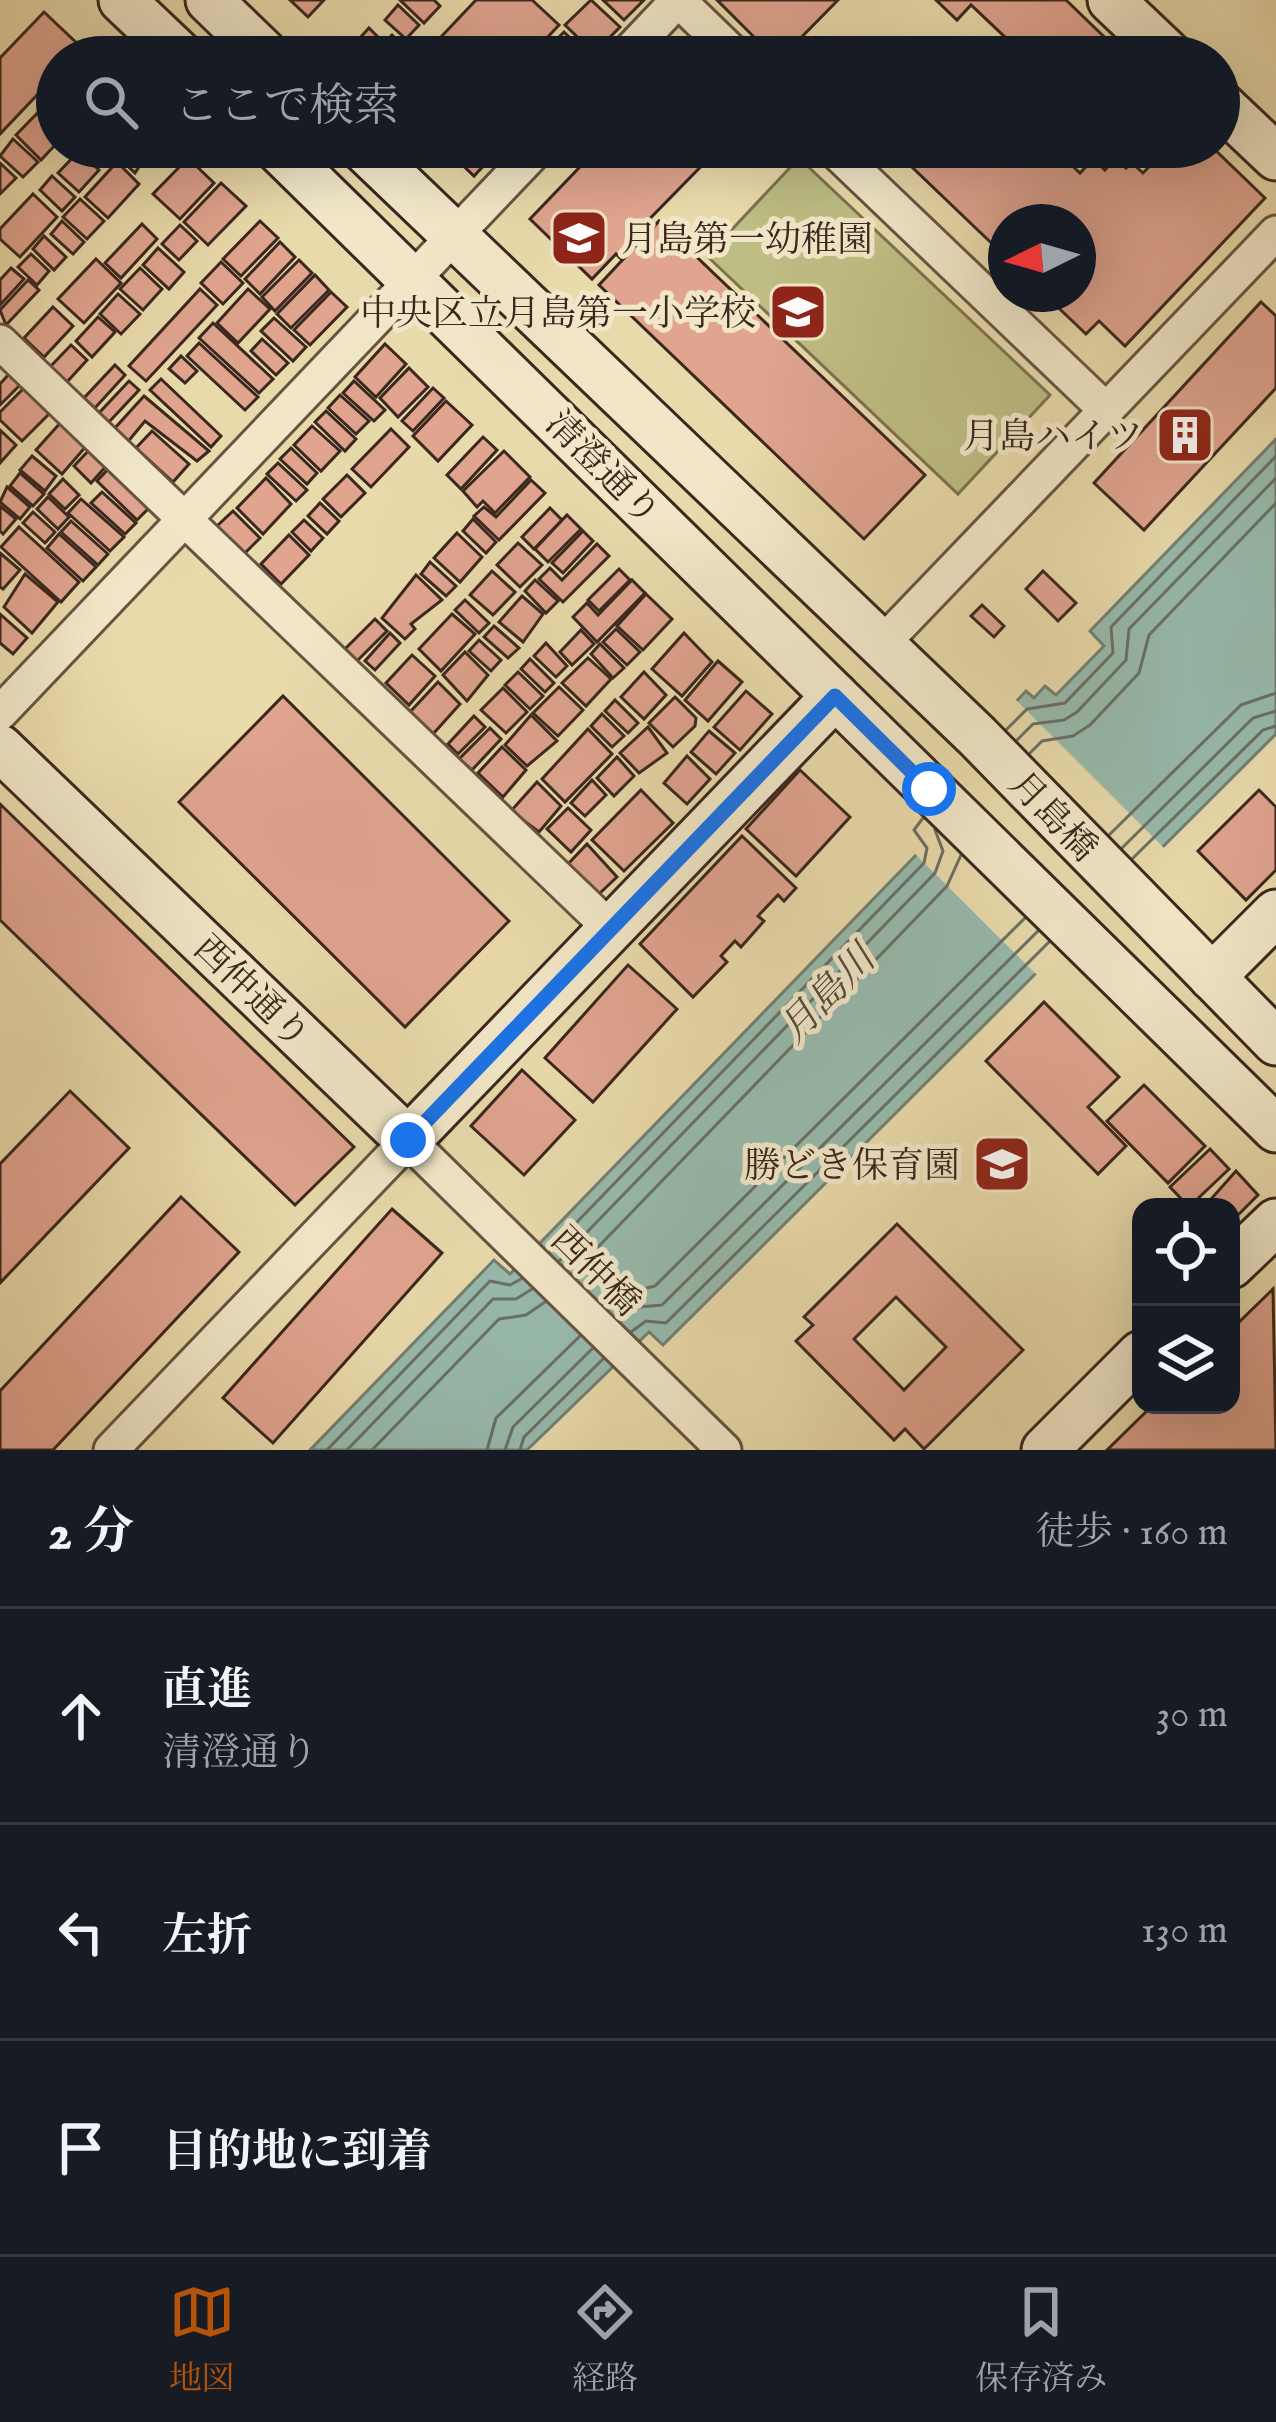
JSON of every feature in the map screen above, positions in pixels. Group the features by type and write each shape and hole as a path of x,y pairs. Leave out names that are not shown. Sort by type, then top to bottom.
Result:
{"main road":[{"path":"122,0 160,36"},
{"path":"209,0 246,36"},
{"path":"1112,0 1149,36"},
{"path":"1240,123 1276,158"},
{"name":"清澄通り","path":"298,168 929,789"},
{"name":"清澄通り","path":"384,168 976,736"},
{"path":"408,1140 835,696"},
{"name":"月島橋","path":"976,736 1212,976"},
{"name":"西仲通り","path":"0,748 408,1140"},
{"name":"月島橋","path":"929,789 1276,1129"},
{"path":"1276,913 1212,976 1276,1042"},
{"path":"1240,1256 1276,1222"},
{"path":"1045,1450 1132,1363"}],"street":[{"path":"644,36 678,0 715,36"},
{"path":"0,713 518,168"},
{"path":"853,168 1106,410"},
{"path":"880,646 1276,232"},
{"path":"0,342 611,928"},
{"path":"111,1450 408,1140"},
{"name":"西仲通り","path":"408,1140 506,1235"},
{"name":"西仲橋","path":"506,1235 724,1450"}],"shaded area":[{"path":"790,168 810,168 1050,395 958,494 707,256"}],"water":[{"name":"月島川","path":"1276,439 1276,734 663,1345 649,1332 527,1450 310,1450 494,1260 510,1274 917,854 895,830 1026,691 1034,698 1045,686 1056,695 1104,646 1090,631"}],"pier":[{"path":"1013,697 1166,850 1039,977 889,828"}],"building":[{"path":"290,0 324,0 308,17"},
{"path":"400,0 434,0 440,6 424,23"},
{"path":"476,0 532,0 559,25 549,36 442,36"},
{"path":"591,0 620,27 611,36 576,36 565,25"},
{"path":"603,0 644,0 624,20"},
{"path":"717,0 838,0 803,36 753,36"},
{"path":"936,0 1066,0 1103,36 1004,36 971,5 957,20"},
{"path":"398,5 419,25 403,36 385,20"},
{"path":"44,12 69,36 36,36 36,96 0,134 0,58"},
{"path":"36,115 36,155 16,135"},
{"path":"13,139 36,164 23,177 0,156"},
{"path":"0,163 16,178 0,194"},
{"path":"63,168 99,170 79,192 58,173"},
{"path":"112,168 123,168 139,184 108,218 85,197"},
{"path":"178,168 198,168 214,183 180,219 153,194"},
{"path":"579,168 699,168 628,241 635,247 622,260 616,254 592,279 530,219"},
{"path":"913,168 1075,168 1080,173 1085,168 1138,168 1143,173 1148,168 1234,168 1265,198 1125,346 1099,321 1086,334 1063,312 1096,312 1096,204 988,204 988,240"},
{"path":"52,176 75,197 62,211 40,190"},
{"path":"221,183 246,206 208,245 184,222"},
{"path":"33,194 57,217 20,257 0,239 0,229"},
{"path":"80,199 104,221 87,239 63,217"},
{"path":"62,221 84,242 73,254 51,234"},
{"path":"260,221 278,238 241,276 223,259"},
{"path":"659,221 925,475 864,539 599,285"},
{"path":"142,224 157,239 121,278 105,263"},
{"path":"180,225 197,241 179,260 162,244"},
{"path":"44,236 66,257 54,270 33,249"},
{"path":"280,242 295,257 260,294 245,279"},
{"path":"158,248 184,272 169,289 143,265"},
{"path":"31,254 49,271 37,285 18,267"},
{"path":"96,259 121,283 84,323 58,299"},
{"path":"299,260 312,273 275,311 262,297"},
{"path":"221,262 243,283 223,304 201,283"},
{"path":"11,268 24,279 0,305 0,280"},
{"path":"140,268 162,289 143,310 120,289"},
{"path":"315,275 329,290 291,328 277,314"},
{"path":"28,280 39,290 6,325 0,310"},
{"path":"200,289 217,305 146,381 129,366"},
{"path":"248,289 270,309 238,343 217,323"},
{"path":"331,292 347,307 310,345 294,330"},
{"path":"118,294 140,314 121,334 100,314"},
{"name":"月島ハイツ","path":"1261,302 1276,316 1276,388 1144,530 1094,483"},
{"path":"53,307 73,326 44,357 24,338"},
{"path":"98,317 115,332 92,357 76,341"},
{"path":"274,318 306,347 293,361 261,331"},
{"path":"213,323 273,379 259,393 199,338"},
{"path":"262,339 288,363 276,375 251,351"},
{"path":"199,343 258,397 245,410 187,356"},
{"path":"385,344 406,364 376,397 355,377"},
{"path":"71,345 87,360 66,383 50,367"},
{"path":"181,356 197,371 185,383 169,369"},
{"path":"115,365 125,375 95,408 84,398"},
{"path":"409,368 428,387 398,417 380,398"},
{"path":"9,374 20,385 0,405 0,384"},
{"path":"161,379 221,436 211,447 150,390"},
{"path":"129,381 139,390 109,422 99,413"},
{"path":"354,381 385,410 374,421 343,393"},
{"path":"26,386 51,412 22,441 0,420 0,412"},
{"path":"433,388 444,398 413,431 402,421"},
{"path":"340,395 369,421 356,434 328,408"},
{"path":"144,396 209,451 197,461 145,421 126,444 115,428"},
{"path":"446,401 472,425 438,461 413,436"},
{"path":"326,411 356,439 345,451 315,422"},
{"path":"62,421 88,444 62,474 36,450"},
{"path":"312,426 340,451 321,471 294,445"},
{"path":"391,429 409,447 371,487 352,469"},
{"path":"0,430 16,445 0,463"},
{"path":"152,431 189,464 173,482 136,448"},
{"path":"483,437 497,450 461,489 447,475"},
{"path":"91,448 108,464 91,483 74,466"},
{"path":"291,448 317,473 307,484 280,459"},
{"path":"504,451 530,477 495,513 483,501 477,507 463,491"},
{"path":"32,456 56,476 45,491 20,470"},
{"path":"278,463 307,490 296,501 267,474"},
{"path":"110,467 150,507 137,520 97,481"},
{"path":"20,473 44,494 33,506 10,486"},
{"path":"347,475 365,493 341,517 323,499"},
{"path":"266,478 291,504 263,534 237,508"},
{"path":"63,479 79,495 65,509 49,494"},
{"path":"531,480 545,493 499,540 474,516 484,507 496,517"},
{"path":"7,487 30,507 20,519 0,502"},
{"path":"102,492 136,523 125,534 91,503"},
{"path":"48,497 69,517 58,529 37,509"},
{"path":"81,499 124,537 110,551 68,513"},
{"path":"320,503 339,521 327,534 308,516"},
{"path":"0,506 16,519 3,534 0,531"},
{"path":"550,508 562,520 534,549 522,537"},
{"path":"233,511 260,538 245,553 217,526"},
{"path":"33,512 55,532 45,543 23,523"},
{"path":"567,515 581,529 548,562 535,549"},
{"path":"473,519 496,542 486,553 463,531"},
{"path":"304,520 323,538 311,551 292,532"},
{"path":"71,521 108,554 98,565 61,532"},
{"path":"19,527 79,582 61,602 1,547"},
{"path":"583,531 593,541 563,573 552,563"},
{"path":"457,533 482,557 460,582 434,558"},
{"path":"59,534 96,567 83,581 47,548"},
{"path":"289,535 309,555 281,584 261,564"},
{"path":"518,543 542,565 520,587 497,565"},
{"path":"597,544 609,556 563,602 539,579 550,568 562,580"},
{"path":"0,553 20,570 3,589 0,587"},
{"path":"430,562 456,586 446,596 421,574"},
{"path":"619,569 630,580 599,611 588,600"},
{"path":"492,571 515,592 493,615 470,595"},
{"path":"1043,571 1076,603 1058,621 1026,589"},
{"path":"25,574 58,602 32,633 4,607"},
{"path":"416,575 442,600 411,624 415,629 405,639 382,618"},
{"path":"535,580 558,601 546,613 525,591"},
{"path":"632,580 645,593 597,642 573,617 587,603 598,615"},
{"path":"646,594 672,619 643,650 617,626"},
{"path":"522,596 543,614 523,642 499,622"},
{"path":"465,600 489,623 479,633 455,610"},
{"path":"982,605 1004,626 994,637 971,616"},
{"path":"0,614 27,638 13,654 0,643"},
{"path":"452,614 475,634 441,671 419,649"},
{"path":"375,619 387,631 357,661 345,649"},
{"path":"494,626 519,648 508,658 484,637"},
{"path":"616,629 640,652 627,665 603,642"},
{"path":"581,630 594,644 572,665 560,652"},
{"path":"390,633 400,643 375,670 365,661"},
{"path":"684,633 712,662 682,696 652,669"},
{"path":"479,640 501,660 491,671 469,651"},
{"path":"546,643 567,666 556,677 534,656"},
{"path":"600,644 624,668 613,678 591,654"},
{"path":"465,652 488,675 467,701 443,675"},
{"path":"412,655 435,676 409,705 386,683"},
{"path":"588,658 611,679 586,706 562,683"},
{"path":"530,659 554,683 545,692 521,669"},
{"path":"718,661 742,682 708,721 685,700"},
{"path":"518,672 543,696 530,709 505,685"},
{"path":"644,672 666,695 644,719 621,697"},
{"path":"438,682 460,704 433,734 410,712"},
{"path":"559,687 583,710 558,736 533,713"},
{"path":"503,688 527,712 506,733 481,710"},
{"path":"746,691 772,714 740,750 714,727"},
{"path":"283,696 509,921 405,1027 179,802"},
{"path":"675,697 696,718 695,726 673,747 649,723"},
{"path":"615,700 638,723 628,733 605,711"},
{"path":"602,714 624,736 612,747 591,726"},
{"path":"531,715 557,741 527,766 505,745"},
{"path":"474,716 485,727 458,754 448,744"},
{"path":"648,727 667,753 639,773 620,753"},
{"path":"490,728 501,739 472,770 459,759"},
{"path":"588,729 612,754 565,802 542,779"},
{"path":"709,731 735,753 716,774 691,752"},
{"path":"502,747 526,770 503,797 478,773"},
{"path":"687,756 710,779 687,804 664,783"},
{"path":"617,757 634,776 614,796 597,778"},
{"path":"800,770 850,817 796,876 746,829"},
{"path":"592,780 606,795 585,816 571,803"},
{"path":"537,782 561,806 539,832 511,811"},
{"path":"641,790 673,823 624,871 592,840"},
{"path":"1259,790 1276,807 1276,870 1246,900 1198,851"},
{"path":"0,804 354,1147 295,1205 0,920"},
{"path":"568,808 591,830 571,852 547,829"},
{"path":"742,836 796,888 784,901 778,895 758,916 764,921 741,947 735,941 721,956 727,962 693,997 640,944"},
{"path":"587,844 617,877 599,894 568,864"},
{"path":"628,965 677,1009 593,1102 545,1058"},
{"path":"1044,1002 1119,1077 1088,1107 1126,1146 1098,1174 986,1061"},
{"path":"522,1070 575,1120 524,1175 471,1126"},
{"path":"1144,1085 1205,1146 1168,1183 1107,1121"},
{"path":"70,1091 129,1148 0,1283 0,1164"},
{"path":"1210,1149 1229,1169 1198,1198 1180,1198 1170,1187"},
{"path":"1236,1171 1258,1195 1240,1213 1240,1198 1212,1198"},
{"path":"181,1197 239,1252 53,1450 0,1450 0,1391"},
{"path":"392,1209 442,1253 273,1443 223,1398"},
{"path":"897,1224 1023,1350 924,1449 905,1429 894,1440 796,1341 813,1325 804,1317","holes":["896,1297 946,1347 904,1390 854,1339"]},
{"path":"1273,1289 1276,1450 1107,1450 1144,1414 1240,1414 1240,1321"}],"place":[{"name":"月島第一幼稚園","path":"579,238"},
{"name":"中央区立月島第一小学校","path":"798,312"},
{"name":"月島ハイツ","path":"1185,435"},
{"name":"勝どき保育園","path":"1002,1164"}],"route":[{"path":"408,1140 835,696 929,789"}]}
